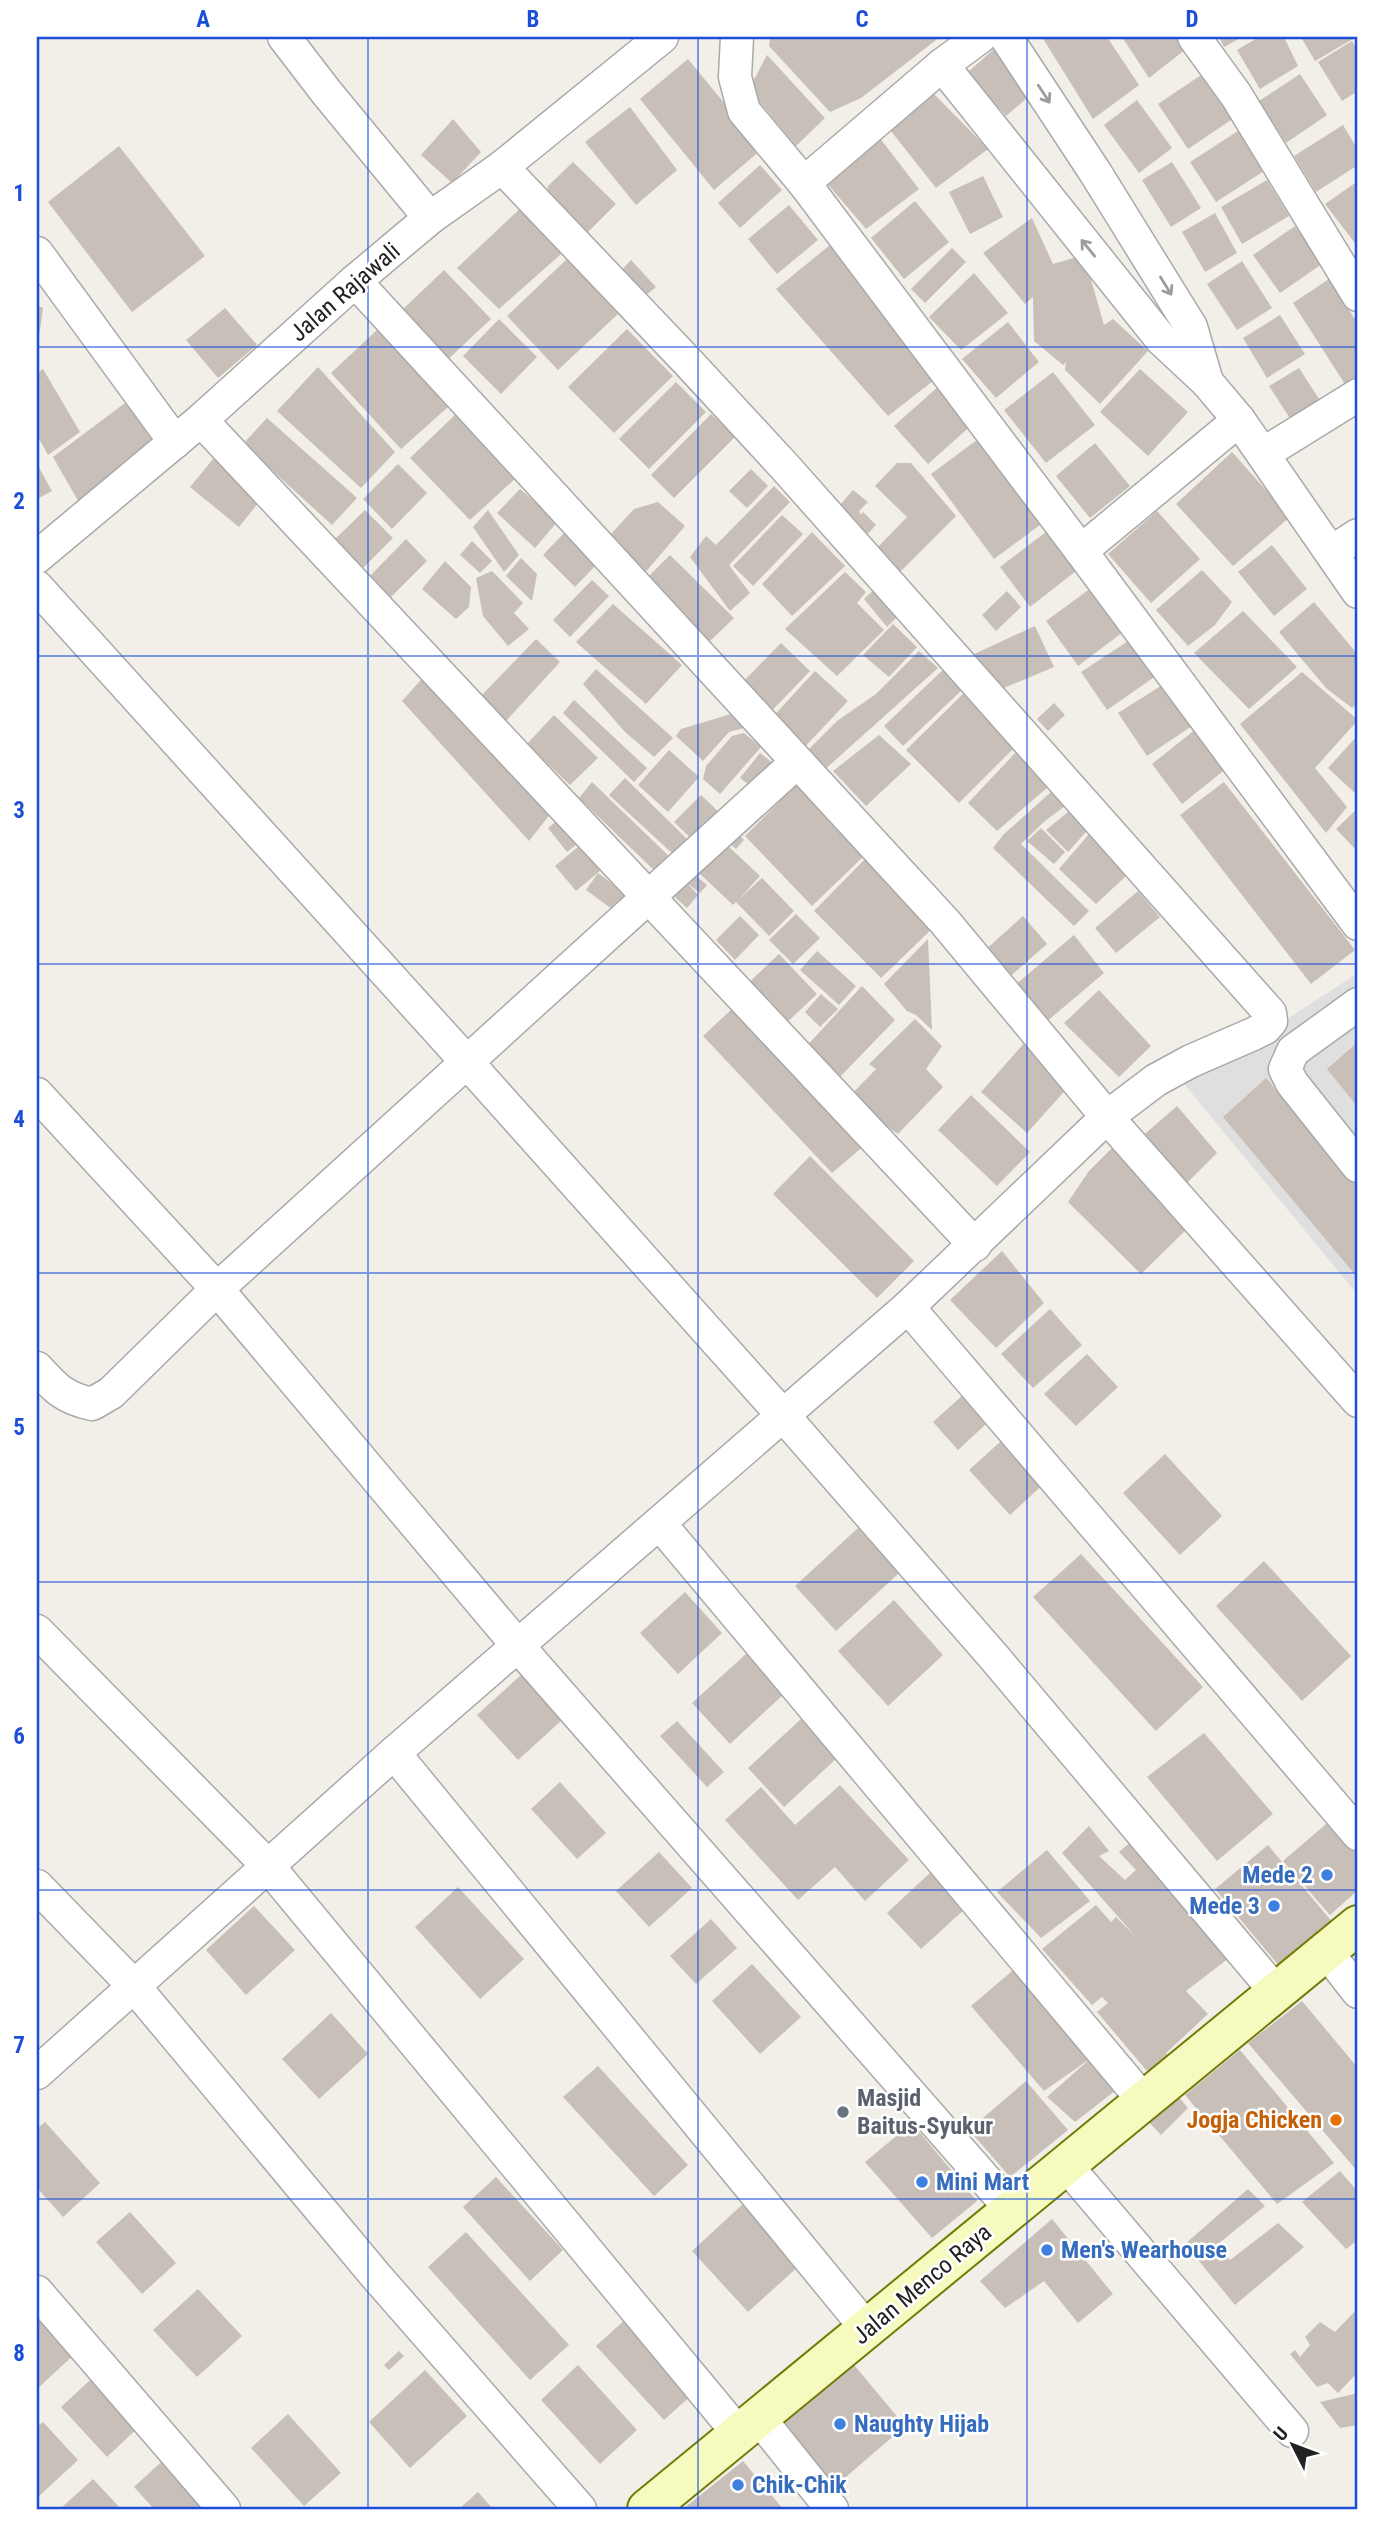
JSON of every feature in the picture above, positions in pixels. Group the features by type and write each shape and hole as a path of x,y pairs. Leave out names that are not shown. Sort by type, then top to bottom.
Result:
{"main road":[{"name":"Jalan Menco Raya","path":"647,2509 1358,1925"}],"street":[{"path":"284,37 430,218"},
{"name":"Jalan Rajawali","path":"37,557 201,420 355,281 430,218 502,167 662,37"},
{"path":"737,37 735,77 744,111 804,183 1358,923"},
{"path":"804,183 942,65 980,37"},
{"path":"1006,37 1095,172 1191,327 1207,382"},
{"path":"1194,37 1236,95 1358,295"},
{"path":"942,65 1161,339 1207,382 1239,420 1358,592"},
{"path":"37,2073 394,1753 908,1307 1107,1117 1156,1080 1265,1028 1271,1021 1270,1013 785,467 502,167"},
{"path":"37,253 175,442"},
{"path":"355,281 945,922 1107,1117 1358,1401"},
{"path":"1263,454 1358,395"},
{"path":"201,420 975,1245"},
{"path":"1082,551 1239,420"},
{"path":"1332,552 1358,535"},
{"path":"37,587 466,1061 782,1416 993,1656 1276,1992"},
{"path":"37,1368 58,1391 76,1400 92,1404 110,1393 217,1289 797,762"},
{"path":"1358,1004 1293,1051 1285,1069 1297,1090 1358,1166"},
{"path":"37,1094 217,1289 519,1646 1012,2210"},
{"path":"908,1307 1358,1834"},
{"path":"660,1524 1143,2101"},
{"path":"37,1631 268,1866 749,2426 832,2509"},
{"path":"394,1753 867,2329"},
{"path":"37,1886 133,1985 376,2276 580,2509"},
{"path":"1325,1951 1358,1992"},
{"path":"1066,2165 1292,2431"},
{"path":"37,2292 166,2438 224,2509"}],"shaded area":[{"path":"1358,973 1358,1295 1185,1085"}],"building":[{"path":"770,37 940,37 861,98 830,112 769,46"},
{"path":"1042,37 1107,37 1139,85 1093,119"},
{"path":"1122,37 1177,37 1186,49 1149,78"},
{"path":"1219,37 1242,37 1224,47"},
{"path":"1259,37 1284,37 1298,66 1260,89 1237,50"},
{"path":"1301,37 1352,37 1353,39 1315,61"},
{"path":"1352,41 1358,51 1358,91 1342,101 1318,62"},
{"path":"994,49 1033,93 1006,116 968,72"},
{"path":"767,55 825,118 796,146 749,89"},
{"path":"688,59 762,149 714,190 640,99"},
{"path":"1204,73 1234,118 1188,149 1158,104"},
{"path":"1300,74 1327,115 1286,143 1259,101"},
{"path":"933,93 988,149 936,188 887,126"},
{"path":"1137,100 1172,148 1139,173 1104,125"},
{"path":"630,107 677,170 636,205 585,142"},
{"path":"453,119 481,152 452,183 421,155"},
{"path":"1343,125 1358,150 1358,165 1316,192 1294,156"},
{"path":"1238,131 1264,171 1216,202 1190,162"},
{"path":"879,137 919,189 866,229 825,181"},
{"path":"119,146 205,256 132,312 48,202"},
{"path":"573,162 616,204 584,236 547,199 548,186"},
{"path":"1172,162 1201,208 1171,227 1142,180"},
{"path":"760,165 782,190 740,228 718,203"},
{"path":"983,176 1003,217 970,234 949,192"},
{"path":"1267,180 1289,216 1242,244 1221,207"},
{"path":"1358,181 1358,247 1325,204"},
{"path":"915,201 949,242 904,279 871,238"},
{"path":"527,202 569,247 499,309 457,268"},
{"path":"789,205 818,240 777,274 748,239"},
{"path":"1215,213 1237,253 1205,272 1182,232"},
{"path":"1032,218 1053,264 1084,255 1104,325 1113,319 1148,351 1100,404 1065,370 1066,362 1063,365 1034,341 1033,297 1025,304 983,253"},
{"path":"1295,226 1322,264 1280,293 1253,255"},
{"path":"830,245 933,381 888,416 776,289"},
{"path":"952,248 966,262 925,303 911,289"},
{"path":"567,259 618,314 558,370 507,316"},
{"path":"631,260 656,287 645,296 620,272"},
{"path":"1242,261 1272,308 1237,330 1207,284"},
{"path":"444,270 491,319 445,362 399,313"},
{"path":"974,273 1008,313 961,350 929,317"},
{"path":"1329,279 1358,324 1358,382 1348,389 1293,303"},
{"path":"37,305 43,308 38,344 37,344"},
{"path":"225,308 257,345 218,378 186,340"},
{"path":"1280,315 1305,354 1267,378 1243,338"},
{"path":"499,319 537,357 501,394 463,356"},
{"path":"1008,322 1039,362 996,398 962,359"},
{"path":"627,329 673,376 614,433 568,387"},
{"path":"377,330 448,407 401,449 331,373"},
{"path":"318,367 395,452 361,488 277,411"},
{"path":"1299,368 1323,405 1293,423 1269,386"},
{"path":"43,369 80,432 48,455 37,435 37,373"},
{"path":"1140,369 1188,412 1148,456 1100,412"},
{"path":"1053,372 1095,425 1046,463 1004,410"},
{"path":"676,382 706,412 649,469 619,439"},
{"path":"940,385 974,423 928,464 894,426"},
{"path":"125,403 155,443 81,506 53,457"},
{"path":"457,413 518,476 470,520 410,458"},
{"path":"711,414 735,437 674,498 651,475"},
{"path":"267,418 357,498 332,525 243,444"},
{"path":"985,434 1048,519 994,559 931,474"},
{"path":"1095,443 1130,486 1090,518 1056,476"},
{"path":"1232,452 1290,517 1233,566 1176,504"},
{"path":"218,453 267,492 239,527 190,487"},
{"path":"897,463 911,463 956,516 899,573 876,549 907,517 875,486"},
{"path":"37,464 52,491 37,499"},
{"path":"398,464 427,493 392,529 363,499"},
{"path":"751,469 768,486 747,508 729,491"},
{"path":"774,486 790,502 729,565 750,593 730,611 690,557 706,536 716,545"},
{"path":"520,489 558,521 535,548 497,513"},
{"path":"853,490 868,502 859,511 861,515 863,512 876,525 860,542 850,526 846,511 840,505"},
{"path":"658,502 685,526 643,575 616,551 611,534 634,509"},
{"path":"365,510 393,538 361,570 333,541"},
{"path":"488,510 519,555 504,572 473,527"},
{"path":"1157,511 1200,559 1151,603 1108,554"},
{"path":"782,515 803,534 753,586 733,566"},
{"path":"812,532 845,566 792,616 762,584"},
{"path":"1046,532 1076,571 1030,607 1000,567"},
{"path":"564,533 596,565 575,587 543,555"},
{"path":"406,539 427,561 391,597 370,576"},
{"path":"472,541 492,561 480,573 460,555"},
{"path":"1272,545 1307,589 1274,616 1238,572"},
{"path":"670,555 734,618 709,642 645,580"},
{"path":"521,558 537,574 532,601 506,576"},
{"path":"445,561 471,587 469,607 456,619 422,589"},
{"path":"1202,570 1232,602 1215,625 1188,646 1156,610"},
{"path":"492,571 523,603 514,613 529,629 508,646 483,616 476,578"},
{"path":"845,572 866,592 857,603 884,630 837,676 785,629"},
{"path":"592,580 609,596 570,637 553,620"},
{"path":"878,586 903,611 887,627 864,599"},
{"path":"1091,588 1123,632 1078,666 1046,621"},
{"path":"1007,591 1021,607 996,631 982,615"},
{"path":"1314,602 1358,655 1358,703 1352,708 1326,688 1279,632"},
{"path":"613,604 682,665 646,704 576,642"},
{"path":"1243,611 1297,667 1249,709 1194,653"},
{"path":"893,624 917,647 889,677 863,655"},
{"path":"1035,626 1054,667 1004,688 972,655"},
{"path":"1139,634 1163,671 1107,710 1081,672"},
{"path":"536,639 560,662 506,721 480,697"},
{"path":"781,643 810,671 765,718 735,690"},
{"path":"919,651 938,668 822,772 803,755 837,721 876,694"},
{"path":"947,666 966,686 903,746 884,726"},
{"path":"596,669 673,738 654,757 625,732 583,684"},
{"path":"815,671 848,701 800,752 768,722"},
{"path":"428,672 555,808 529,841 402,701"},
{"path":"1302,672 1358,720 1315,768 1347,807 1326,833 1240,724"},
{"path":"1167,682 1195,724 1147,756 1118,713"},
{"path":"968,689 1020,742 959,803 906,750"},
{"path":"574,700 647,768 634,782 563,713"},
{"path":"1054,703 1065,715 1048,731 1037,719"},
{"path":"731,714 752,726 729,732 703,761 676,736 681,729"},
{"path":"554,715 598,758 570,785 527,744"},
{"path":"1196,729 1227,768 1182,804 1152,764"},
{"path":"744,733 761,747 720,794 703,779 706,766 732,736"},
{"path":"879,735 911,764 866,806 833,771"},
{"path":"1358,735 1358,796 1328,768"},
{"path":"669,750 699,777 668,812 638,785"},
{"path":"1018,750 1055,781 997,831 968,803"},
{"path":"760,753 778,767 757,791 740,778"},
{"path":"784,774 796,786 798,784 866,854 812,906 745,836 791,790 742,835 732,824"},
{"path":"625,778 688,840 674,855 609,795"},
{"path":"592,782 674,861 660,876 579,798"},
{"path":"1224,782 1355,950 1311,984 1180,815"},
{"path":"1060,784 1073,800 1021,844 1089,911 1074,926 993,848 1003,835"},
{"path":"701,795 725,818 699,846 674,822"},
{"path":"1356,804 1358,852 1336,829 1356,810"},
{"path":"1074,807 1093,824 1068,852 1046,830"},
{"path":"561,817 581,841 567,852 548,828"},
{"path":"728,825 744,840 736,849 719,834"},
{"path":"1041,828 1065,852 1054,864 1027,841"},
{"path":"1090,833 1121,861 1126,876 1096,904 1059,869"},
{"path":"726,844 760,876 739,899 762,878 794,911 769,936 736,902 733,905 699,873"},
{"path":"579,846 600,871 576,891 555,866"},
{"path":"871,853 939,922 881,978 814,911"},
{"path":"598,873 635,901 623,917 586,890"},
{"path":"695,875 707,885 700,893 687,883 698,895 687,908 667,890"},
{"path":"1138,891 1160,917 1116,953 1095,928"},
{"path":"796,914 820,938 793,964 769,940"},
{"path":"740,916 759,935 735,960 716,940"},
{"path":"1023,916 1047,944 1007,979 982,953"},
{"path":"1074,935 1104,973 1045,1023 1014,986"},
{"path":"928,939 932,1030 916,1015 907,1011 884,984"},
{"path":"817,951 856,986 839,1005 800,970"},
{"path":"779,954 817,994 780,1029 742,989"},
{"path":"862,986 895,1020 837,1080 804,1049"},
{"path":"1099,990 1151,1046 1119,1077 1064,1023"},
{"path":"821,994 838,1009 820,1027 805,1012"},
{"path":"733,1008 864,1146 832,1173 703,1036"},
{"path":"915,1019 942,1046 926,1069 943,1087 898,1134 886,1126 878,1130 846,1100 876,1069 869,1064"},
{"path":"1025,1042 1071,1084 1027,1133 981,1092"},
{"path":"1358,1042 1358,1107 1327,1069"},
{"path":"1266,1078 1358,1186 1358,1278 1223,1117"},
{"path":"971,1095 1030,1152 997,1186 938,1130"},
{"path":"1177,1106 1217,1153 1185,1185 1139,1139"},
{"path":"1117,1143 1193,1223 1141,1274 1068,1202 1089,1171"},
{"path":"810,1156 914,1261 877,1298 773,1194"},
{"path":"1002,1251 1044,1303 996,1348 950,1300"},
{"path":"1050,1309 1082,1345 1033,1388 1001,1354"},
{"path":"1087,1354 1118,1387 1076,1426 1044,1394"},
{"path":"974,1385 998,1413 958,1450 933,1422"},
{"path":"1011,1432 1052,1476 1010,1515 969,1470"},
{"path":"1165,1454 1222,1516 1180,1555 1123,1493"},
{"path":"858,1528 899,1573 836,1631 795,1586"},
{"path":"1081,1554 1203,1687 1156,1731 1033,1597"},
{"path":"1264,1561 1351,1656 1302,1701 1216,1606"},
{"path":"685,1592 722,1633 678,1674 640,1633"},
{"path":"894,1600 943,1655 888,1706 838,1651"},
{"path":"747,1653 784,1694 730,1744 692,1703"},
{"path":"521,1675 562,1720 518,1760 477,1715"},
{"path":"801,1719 837,1758 784,1807 748,1768"},
{"path":"677,1721 724,1772 707,1787 660,1736"},
{"path":"1204,1733 1273,1814 1217,1861 1147,1777"},
{"path":"560,1782 606,1833 577,1859 531,1809"},
{"path":"840,1785 909,1860 865,1901 835,1867 798,1900 725,1820 761,1787 795,1825"},
{"name":"Mede 2","path":"1333,1818 1358,1847 1358,1890 1330,1915 1283,1861"},
{"path":"1089,1826 1109,1851 1099,1856 1125,1880 1136,1870 1119,1852 1138,1836 1233,1955 1186,1991 1208,2014 1166,2053 1168,2056 1147,2071 1097,2012 1108,2003 1102,1997 1092,2005 1042,1949 1096,1905 1111,1922 1116,1917 1136,1937 1062,1853"},
{"name":"Mede 3","path":"1268,1845 1333,1923 1280,1967 1215,1889"},
{"path":"1047,1850 1090,1901 1041,1938 997,1892"},
{"path":"659,1852 692,1888 649,1927 616,1891"},
{"path":"933,1870 967,1907 921,1949 887,1913"},
{"path":"458,1887 524,1959 480,1999 415,1927"},
{"path":"254,1906 295,1950 246,1995 206,1950"},
{"path":"711,1919 737,1948 696,1984 670,1956"},
{"path":"752,1964 801,2017 760,2054 712,2001"},
{"path":"1018,1966 1120,2087 1075,2122 1047,2097 1091,2058 1044,2091 971,2006"},
{"name":"Jogja Chicken","path":"1302,2001 1358,2068 1358,2172 1248,2043"},
{"path":"331,2013 368,2054 319,2099 282,2059"},
{"path":"1240,2050 1334,2163 1277,2204 1185,2095"},
{"path":"598,2066 688,2165 654,2196 563,2097"},
{"path":"1026,2081 1068,2130 1010,2177 969,2130"},
{"path":"1177,2095 1188,2108 1161,2135 1148,2121"},
{"path":"45,2122 100,2183 63,2217 37,2188 37,2129"},
{"name":"Mini Mart","path":"912,2123 977,2201 932,2238 865,2162"},
{"path":"1340,2171 1358,2192 1358,2240 1346,2249 1302,2202"},
{"path":"496,2177 563,2250 530,2281 463,2207"},
{"path":"1248,2189 1265,2206 1218,2244 1230,2260 1278,2223 1304,2247 1235,2305 1185,2244"},
{"path":"744,2203 800,2265 748,2312 692,2251"},
{"path":"130,2212 176,2263 142,2294 96,2242"},
{"name":"Men's Wearhouse","path":"1052,2219 1113,2294 1078,2323 1044,2281 1005,2308 980,2281"},
{"path":"466,2232 569,2345 530,2380 428,2267"},
{"path":"198,2289 242,2336 197,2377 153,2330"},
{"path":"37,2301 80,2349 37,2389"},
{"path":"1358,2308 1358,2372 1338,2393 1328,2383 1317,2387 1290,2354 1295,2350 1300,2357 1310,2345 1305,2337 1320,2322 1335,2332"},
{"path":"627,2318 695,2392 664,2420 596,2346"},
{"path":"399,2351 404,2356 389,2370 384,2365"},
{"name":"Naughty Hijab","path":"849,2359 905,2426 832,2489 775,2422"},
{"path":"578,2365 637,2430 600,2464 541,2400"},
{"path":"101,2370 146,2420 107,2457 61,2407"},
{"path":"425,2370 467,2416 410,2468 369,2422"},
{"path":"1358,2393 1358,2425 1340,2428 1320,2402"},
{"path":"288,2414 341,2473 304,2506 251,2448"},
{"path":"43,2422 78,2460 37,2498 37,2427"},
{"path":"170,2454 212,2501 203,2509 154,2509 134,2487"},
{"name":"Chik-Chik","path":"743,2461 783,2509 683,2509"},
{"path":"93,2479 121,2509 60,2509"},
{"path":"478,2492 493,2509 459,2509"}],"place":[{"name":"Mede 2","path":"1327,1875"},
{"name":"Mede 3","path":"1274,1906"},
{"name":"Masjid Baitus-Syukur","path":"843,2112"},
{"name":"Jogja Chicken","path":"1336,2120"},
{"name":"Mini Mart","path":"922,2182"},
{"name":"Men's Wearhouse","path":"1047,2250"},
{"name":"Naughty Hijab","path":"840,2424"},
{"name":"Chik-Chik","path":"738,2485"}]}
